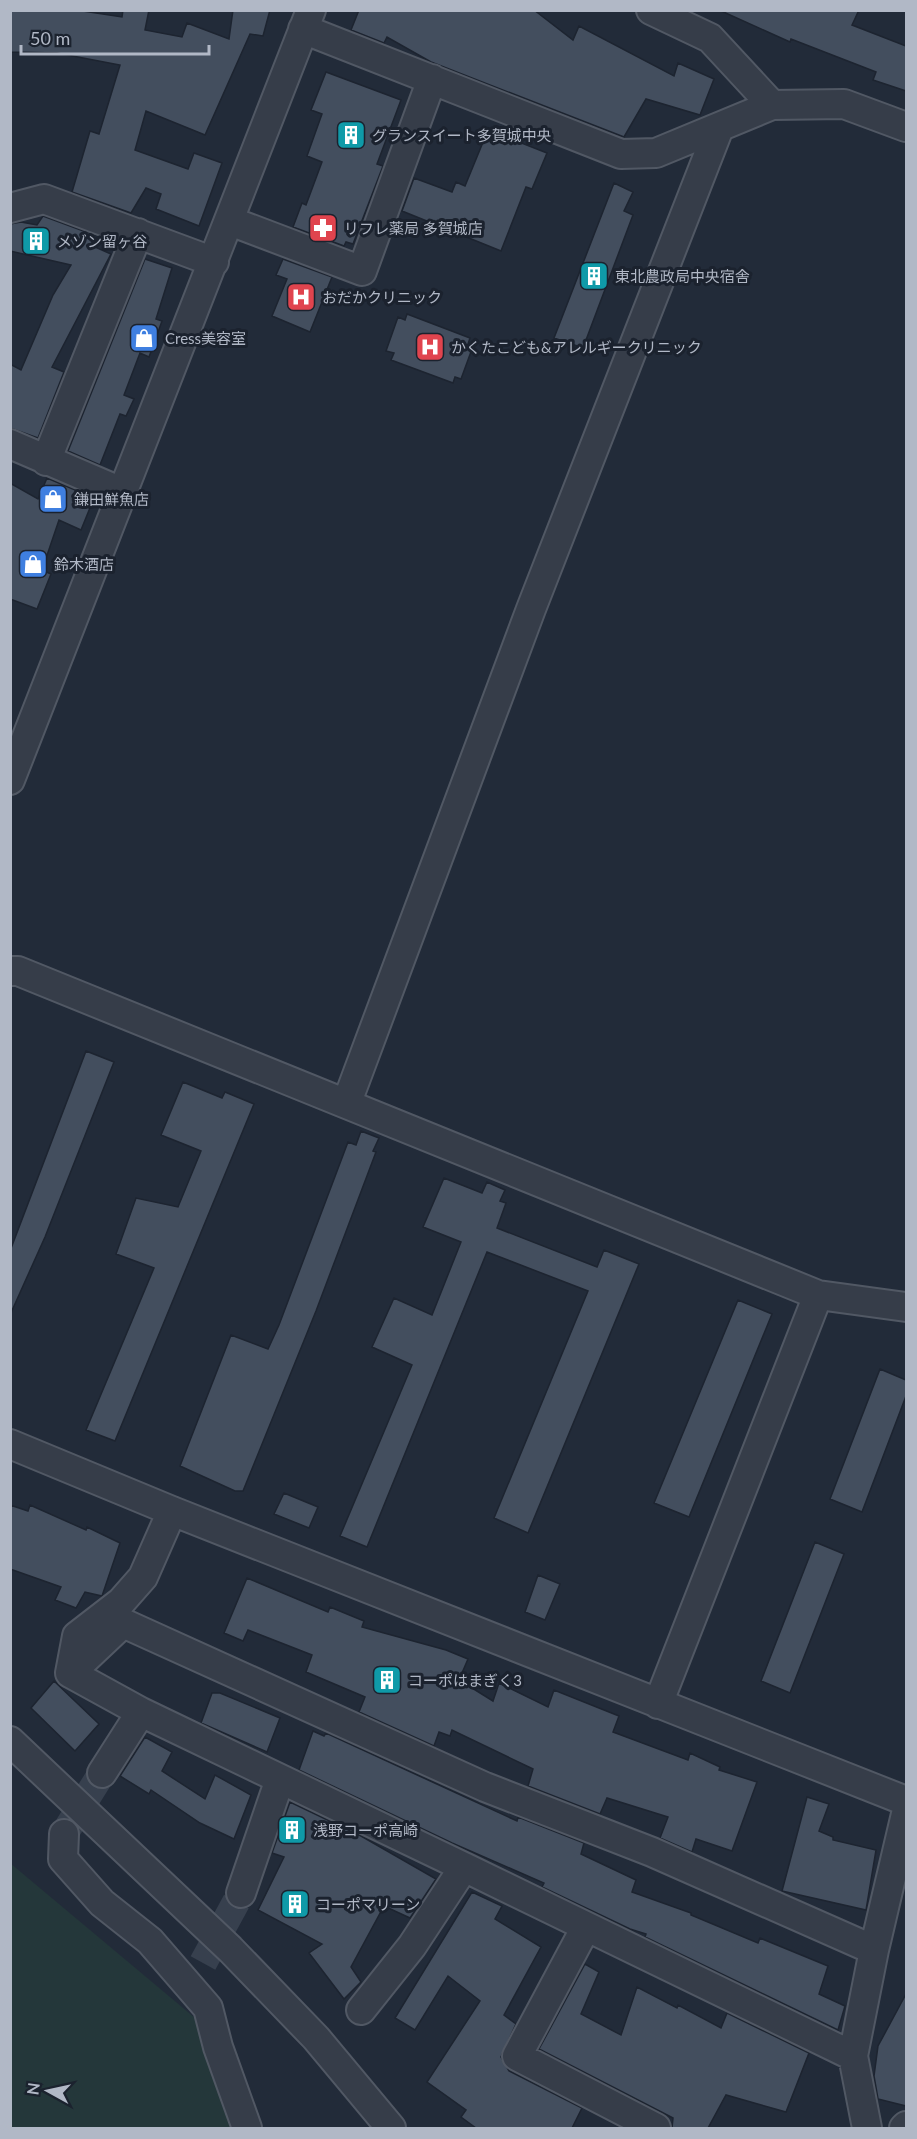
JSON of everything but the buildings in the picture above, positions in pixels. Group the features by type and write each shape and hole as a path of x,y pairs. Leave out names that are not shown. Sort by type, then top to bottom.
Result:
{"street":[{"path":"651,10 710,38 772,105"},
{"path":"10,780 307,20 432,80 621,154 656,153 772,105 844,104 906,127"},
{"path":"230,221 362,271 432,80"},
{"path":"348,1102 531,609 719,128"},
{"path":"10,208 44,199 214,262"},
{"path":"46,461 138,233"},
{"path":"10,444 123,493"},
{"path":"10,971 18,971 348,1102 818,1295 906,1307"},
{"path":"658,1704 818,1295"},
{"path":"10,1444 172,1511 438,1614 658,1704 906,1801"},
{"path":"70,1673 77,1636 122,1602 143,1577 172,1511"},
{"path":"70,1673 123,1623 485,1787 651,1852 874,1950"},
{"path":"70,1673 141,1712 854,2056"},
{"path":"102,1773 141,1712"},
{"path":"10,1741 246,1965 316,2038 391,2128"},
{"path":"241,1893 280,1779"},
{"path":"863,2128 854,2056 874,1950 906,1814"},
{"path":"64,1834 63,1860 102,1903 196,1974 218,2047 247,2128"},
{"path":"360,2010 412,1946 464,1867"},
{"path":"586,1927 518,2056 656,2128"}],"shaded area":[{"path":"10,1863 238,2054 243,2128 11,2128"}],"tunnel":[{"path":"64,1834 102,1773"},
{"path":"203,1963 241,1893"}],"place":[{"name":"グランスイート多賀城中央","path":"351,135"},
{"name":"リフレ薬局 多賀城店","path":"323,228"},
{"name":"メゾン留ヶ谷","path":"36,241"},
{"name":"東北農政局中央宿舎","path":"594,276"},
{"name":"おだかクリニック","path":"301,297"},
{"name":"Cress美容室","path":"144,338"},
{"name":"かくたこども&アレルギークリニック","path":"430,347"},
{"name":"鎌田鮮魚店","path":"53,499"},
{"name":"鈴木酒店","path":"33,564"},
{"name":"コーポはまぎく3","path":"387,1680"},
{"name":"浅野コーポ高崎","path":"292,1830"},
{"name":"コーポマリーン","path":"295,1904"}]}
